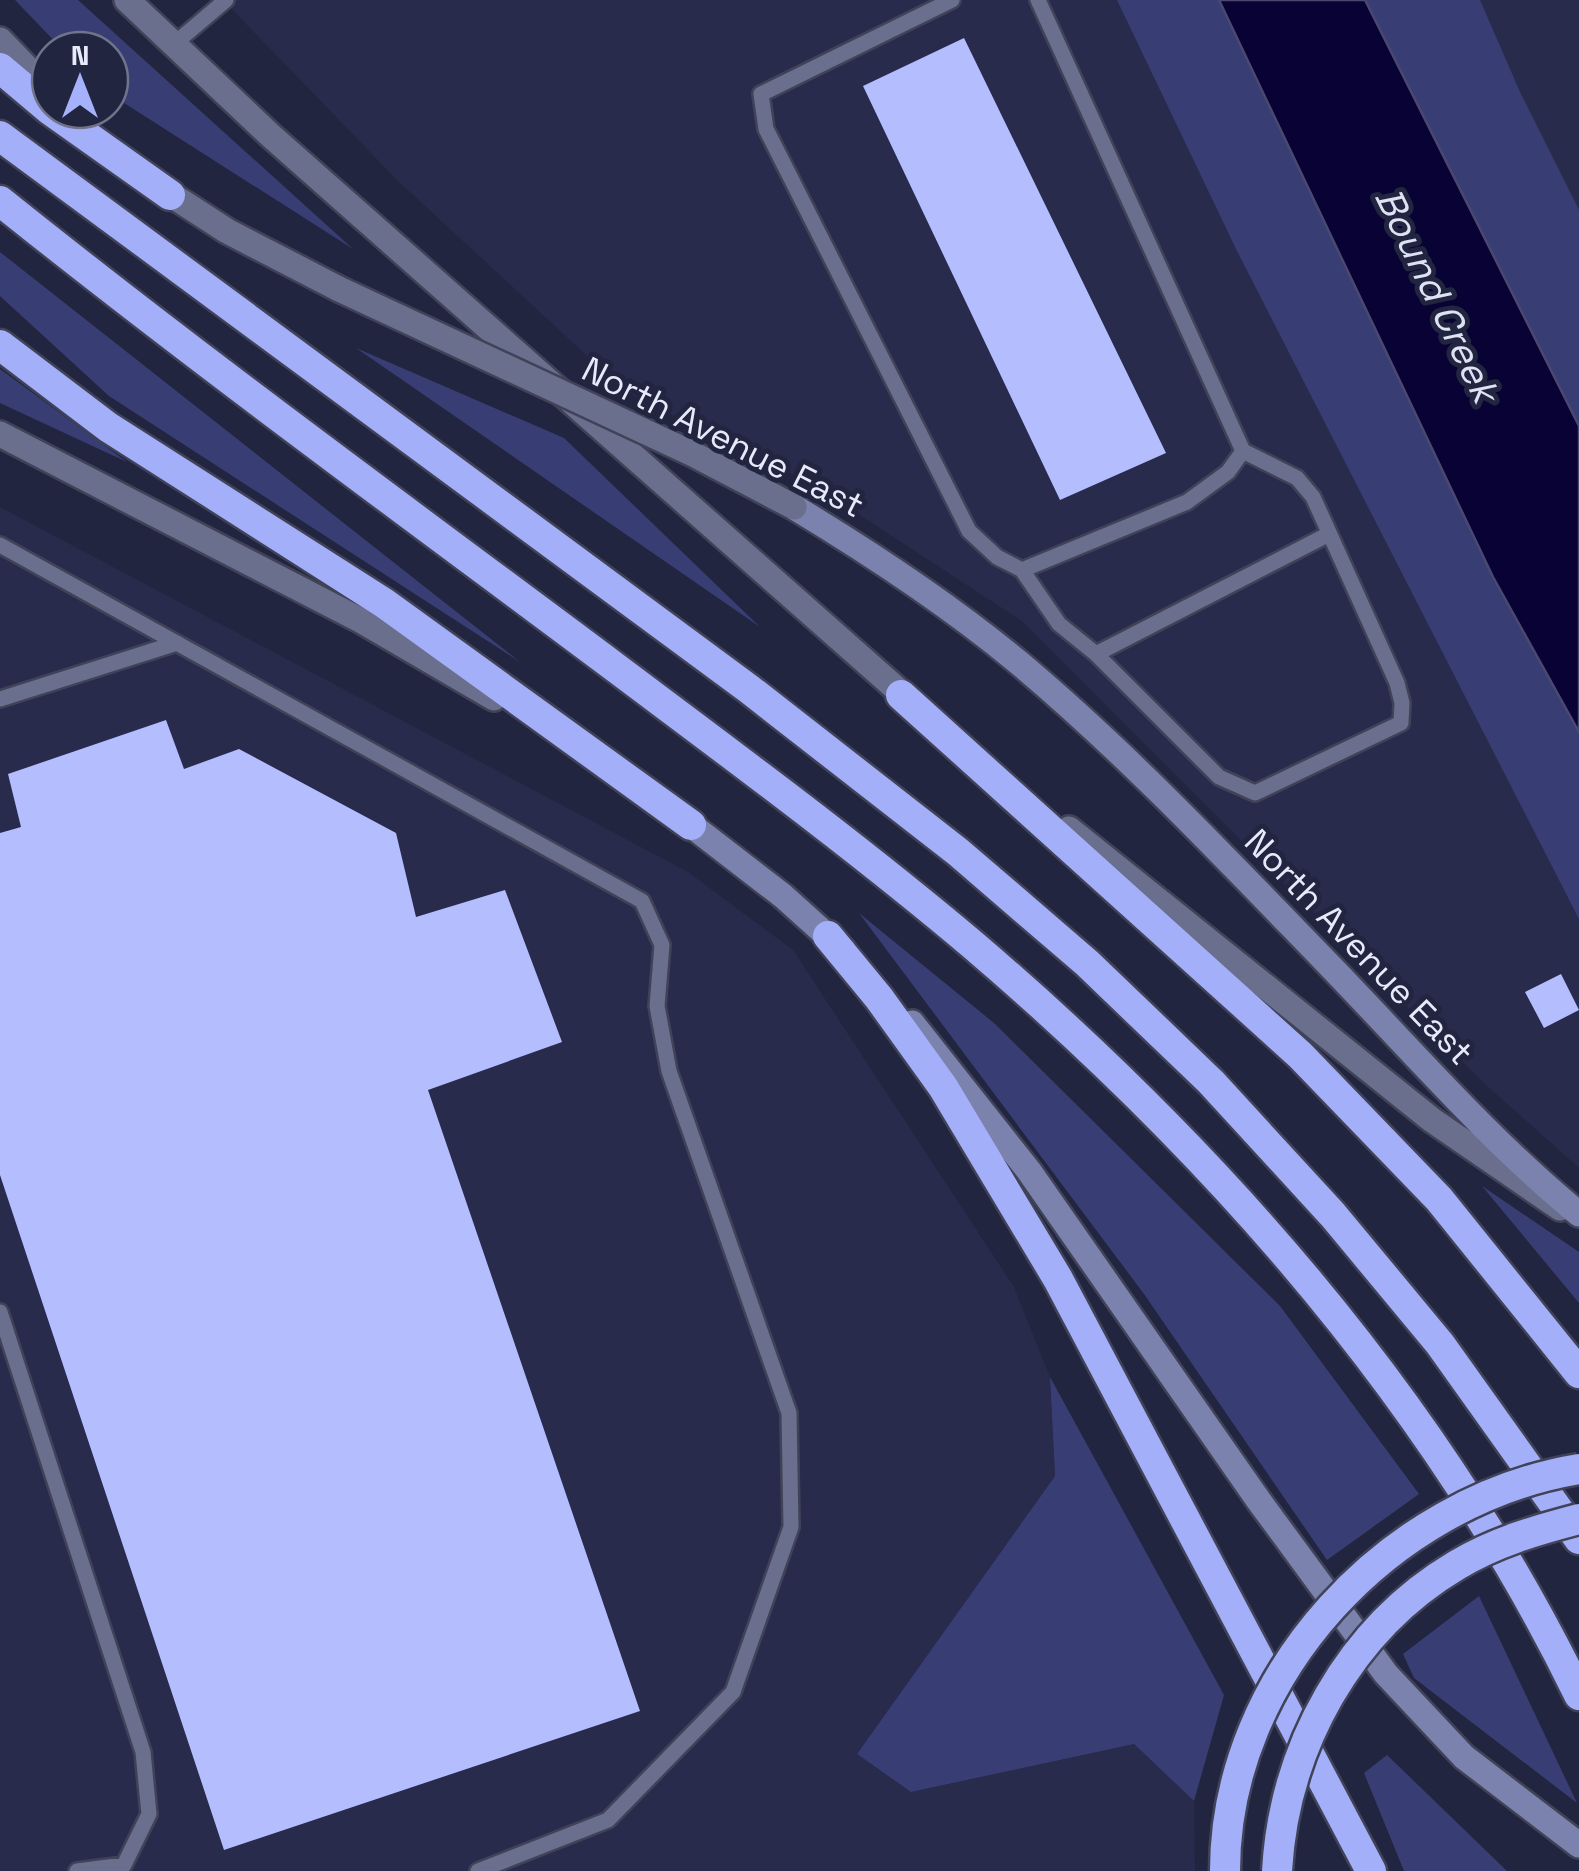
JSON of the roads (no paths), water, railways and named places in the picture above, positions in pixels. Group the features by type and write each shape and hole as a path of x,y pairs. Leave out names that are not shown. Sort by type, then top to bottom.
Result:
{"highway":[{"path":"0,68 30,93"},
{"path":"78,130 170,196"},
{"path":"0,136 749,689 958,852 1087,963 1210,1082 1333,1216 1440,1344 1579,1538"},
{"path":"0,201 184,346 842,838 974,946 1096,1056 1260,1226 1379,1368 1477,1510 1579,1696"},
{"path":"0,345 108,427 384,603 691,825"},
{"path":"901,695 1300,1054 1438,1199 1579,1373"},
{"path":"828,936 922,1058 1058,1279 1372,1871"},
{"path":"1225,1871 1231,1813 1245,1760 1265,1708 1292,1658 1326,1613 1384,1557 1448,1514 1496,1491 1579,1468"},
{"path":"1277,1871 1284,1815 1304,1745 1335,1684 1363,1648 1394,1614 1458,1564 1528,1533 1579,1519"}],"main road":[{"name":"North Avenue East","path":"794,507 942,603 1095,730 1579,1218"},
{"path":"691,825 828,936 902,1012 1029,1171 1259,1502 1386,1674 1464,1757 1579,1845"}],"street":[{"path":"128,0 299,162 901,695 1432,1120 1579,1218"},
{"path":"0,40 30,71"},
{"name":"North Avenue East","path":"90,130 170,196 228,231 339,289 681,448 794,507"},
{"path":"0,434 404,645 564,740 691,825"}],"lane":[{"path":"173,45 226,0"},
{"path":"952,0 760,94 766,128 970,530 998,557 1022,570 1059,624 1096,654 1220,777 1255,793 1401,723 1402,703 1313,497 1296,478 1243,451 1038,0"},
{"path":"1022,570 1187,502 1228,472 1243,451"},
{"path":"1096,654 1329,534"},
{"path":"0,545 642,901 662,945 657,1006 668,1071 789,1413 791,1526 733,1692 608,1820 478,1871"},
{"path":"0,699 176,643"},
{"path":"0,1312 143,1752 150,1814 124,1865"},
{"path":"77,1871 124,1865 141,1871"}],"water":[{"name":"Bound Creek","path":"1219,0 1365,0 1579,426 1579,732 1493,577"}]}
